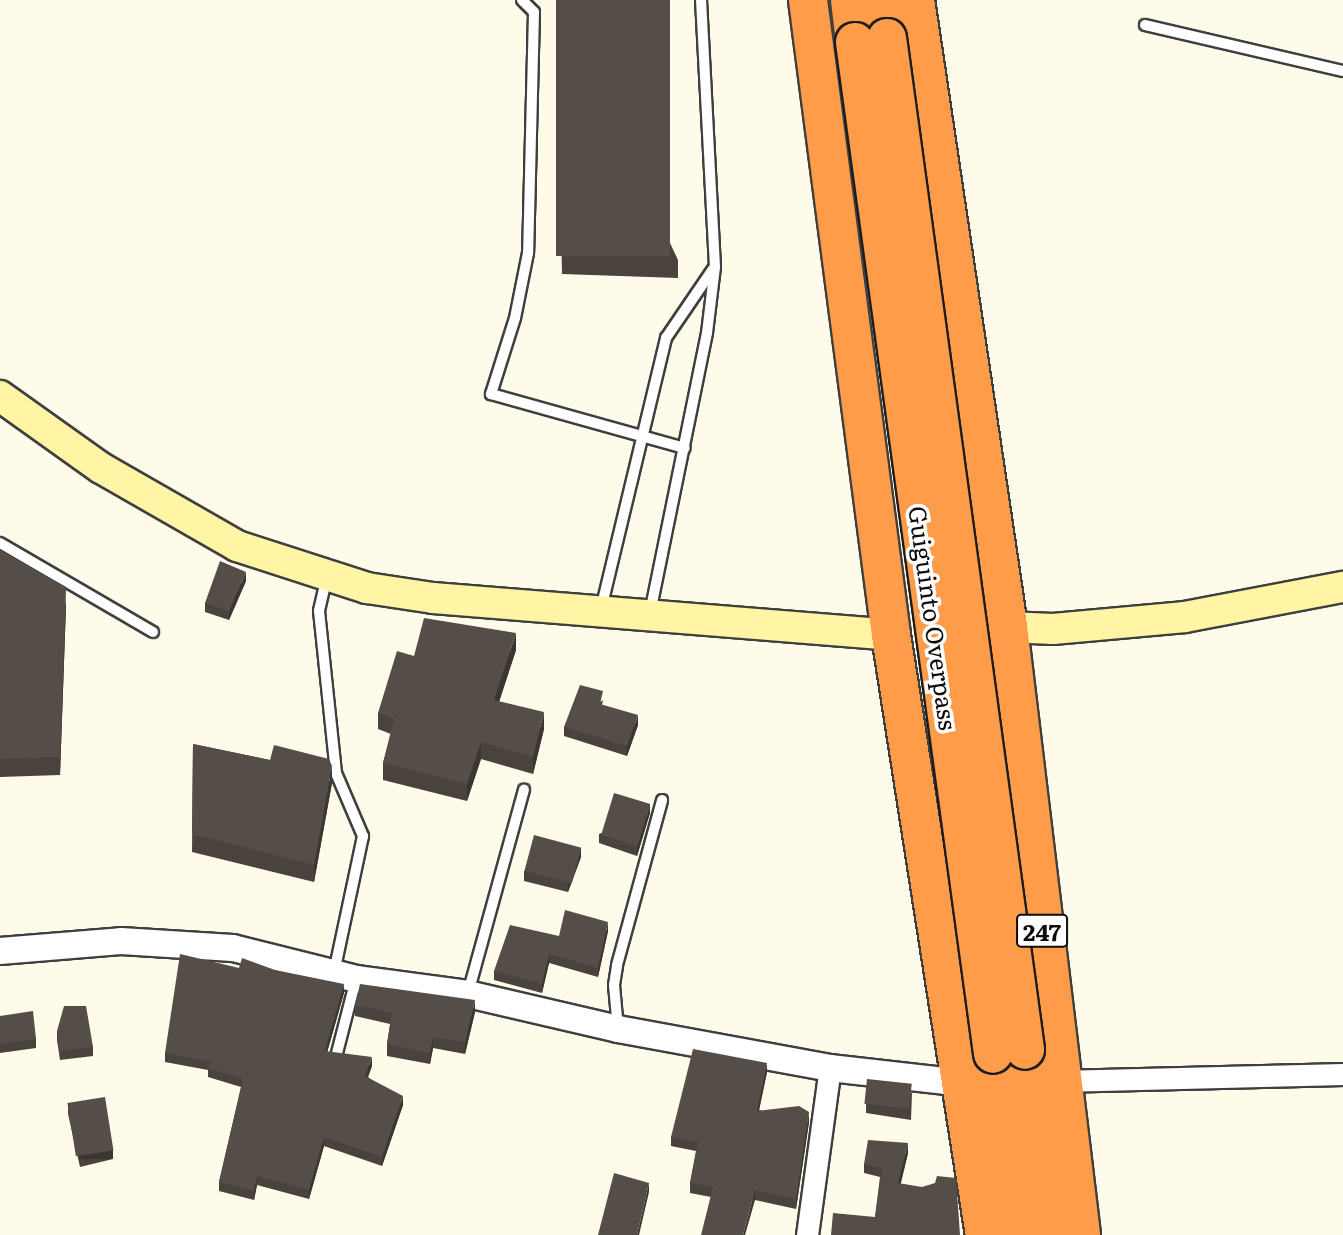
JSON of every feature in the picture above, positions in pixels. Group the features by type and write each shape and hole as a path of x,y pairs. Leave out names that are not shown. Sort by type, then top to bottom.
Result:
{"highway":[{"path":"808,0 891,635 964,1083 985,1235"},
{"name":"Guiguinto Overpass","path":"850,0 871,40 1009,1052 1049,1235"},
{"name":"Guiguinto Overpass","path":"871,40 881,0"},
{"path":"915,0 1007,627"},
{"name":"247","path":"1007,627 1059,1081 1081,1235"},
{"name":"Guiguinto Overpass","path":"1009,1052 1018,1235"}],"main road":[{"path":"0,396 168,510 237,546 327,576 433,598 891,635"},
{"path":"1007,627 1053,629 1185,617 1343,587"}],"street":[{"path":"0,951 156,941 233,948 345,977 468,994 618,1029 830,1068 964,1083"},
{"path":"807,1235 830,1068"},
{"path":"1059,1081 1343,1074"}],"lane":[{"path":"522,0 534,12 528,253 515,318 491,394 685,449"},
{"path":"650,614 685,449 715,267 701,0"},
{"path":"1144,25 1343,71"},
{"path":"601,611 666,338 715,267"},
{"path":"0,543 153,632"},
{"path":"327,576 319,611 336,773 363,836 336,1058"},
{"path":"468,994 524,790"},
{"path":"618,1029 614,985 617,965 662,800"}],"building":[{"path":"556,0 670,0 670,256 556,256"},
{"path":"0,550 66,587 60,757 0,759"},
{"path":"220,561 246,572 229,611 205,603"},
{"path":"424,618 516,633 494,700 544,712 533,757 481,742 467,784 383,763 394,719 378,713 397,651 414,656"},
{"path":"580,685 603,691 600,704 638,715 627,746 564,727"},
{"path":"193,744 270,760 274,745 329,759 332,766 314,865 192,834"},
{"path":"614,793 650,804 637,846 601,835"},
{"path":"534,835 581,848 572,883 524,871"},
{"path":"565,910 608,922 598,968 549,954 542,984 494,971 510,925 559,936"},
{"path":"180,954 239,968 242,958 275,970 344,984 325,1051 372,1057 365,1076 403,1096 382,1157 324,1137 309,1190 257,1176 254,1191 219,1182 243,1079 208,1068 211,1062 165,1053"},
{"path":"360,984 475,1000 465,1042 433,1037 430,1053 387,1044 392,1013 355,1005"},
{"path":"64,1006 86,1006 93,1047 60,1051 57,1031"},
{"path":"33,1011 36,1039 0,1044 0,1016"},
{"path":"693,1049 767,1063 757,1111 799,1106 809,1112 796,1199 755,1190 743,1235 701,1235 713,1187 690,1183 698,1142 671,1137"},
{"path":"867,1079 912,1084 909,1109 864,1104"},
{"path":"105,1097 113,1150 76,1156 67,1103"},
{"path":"868,1140 908,1143 898,1183 922,1187 935,1183 937,1176 956,1178 960,1235 831,1235 833,1213 875,1217 882,1168 864,1164"},
{"path":"614,1173 649,1183 637,1235 598,1235"}]}
